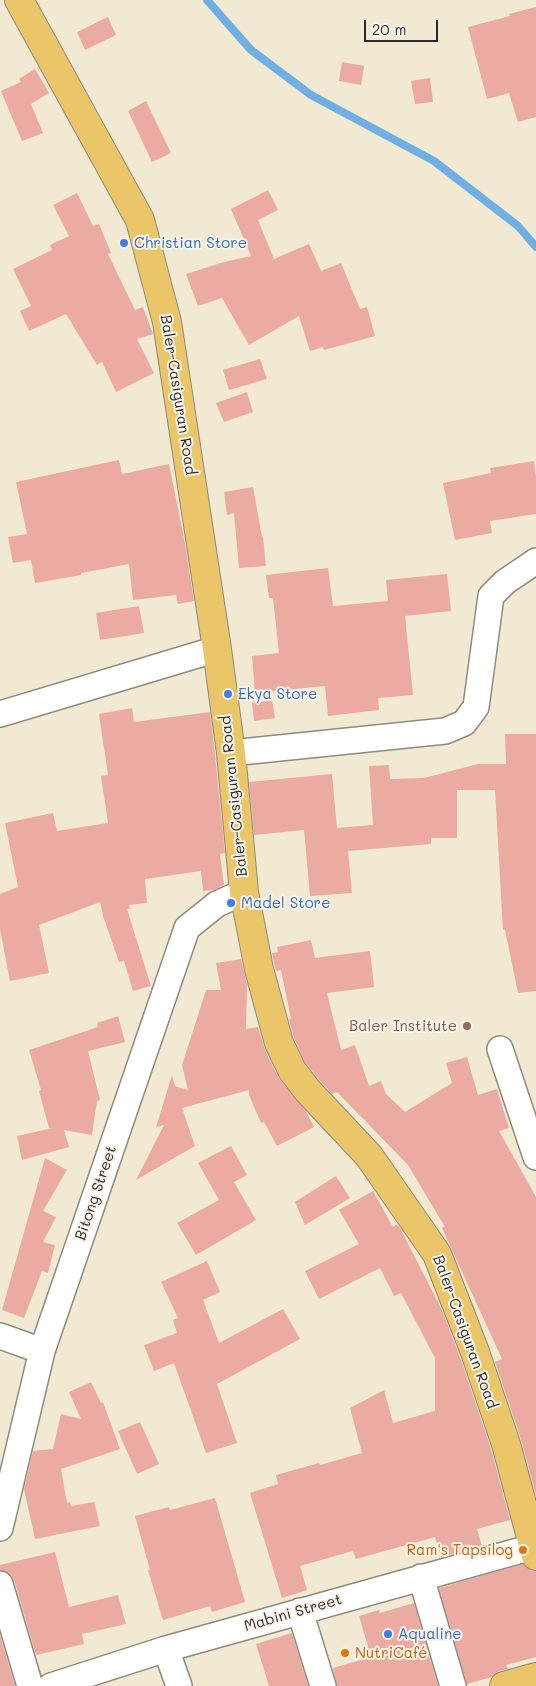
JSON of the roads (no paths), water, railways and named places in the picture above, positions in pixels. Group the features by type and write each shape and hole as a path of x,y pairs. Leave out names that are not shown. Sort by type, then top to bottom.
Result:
{"main road":[{"name":"Baler-Casiguran Road","path":"19,0 140,220 168,322 231,752 244,892 259,969 279,1043 292,1070 308,1091 369,1156 437,1254 475,1352 503,1435 535,1550"},
{"path":"504,1686 536,1677"}],"street":[{"path":"231,752 445,731 464,723 476,707 491,596 505,582 536,560"},
{"path":"0,714 217,648"},
{"name":"Bitong Street","path":"0,1528 42,1351 187,928 217,904 244,892"},
{"path":"500,1049 536,1157"},
{"path":"0,1336 42,1351"},
{"name":"Mabini Street","path":"51,1686 166,1649 421,1577 535,1550"},
{"path":"421,1577 453,1686"},
{"path":"0,1584 30,1686"},
{"path":"300,1611 323,1686"},
{"path":"166,1649 179,1686"}],"waterway":[{"path":"207,0 251,50 311,95 434,161 518,226 536,247"}],"place":[{"name":"Christian Store","path":"124,243"},
{"name":"Ekya Store","path":"228,694"},
{"name":"Madel Store","path":"231,903"},
{"name":"Baler Institute","path":"467,1026"},
{"name":"Ram's Tapsilog","path":"523,1550"},
{"name":"Aqualine","path":"388,1634"},
{"name":"NutriCafé","path":"345,1653"}]}
